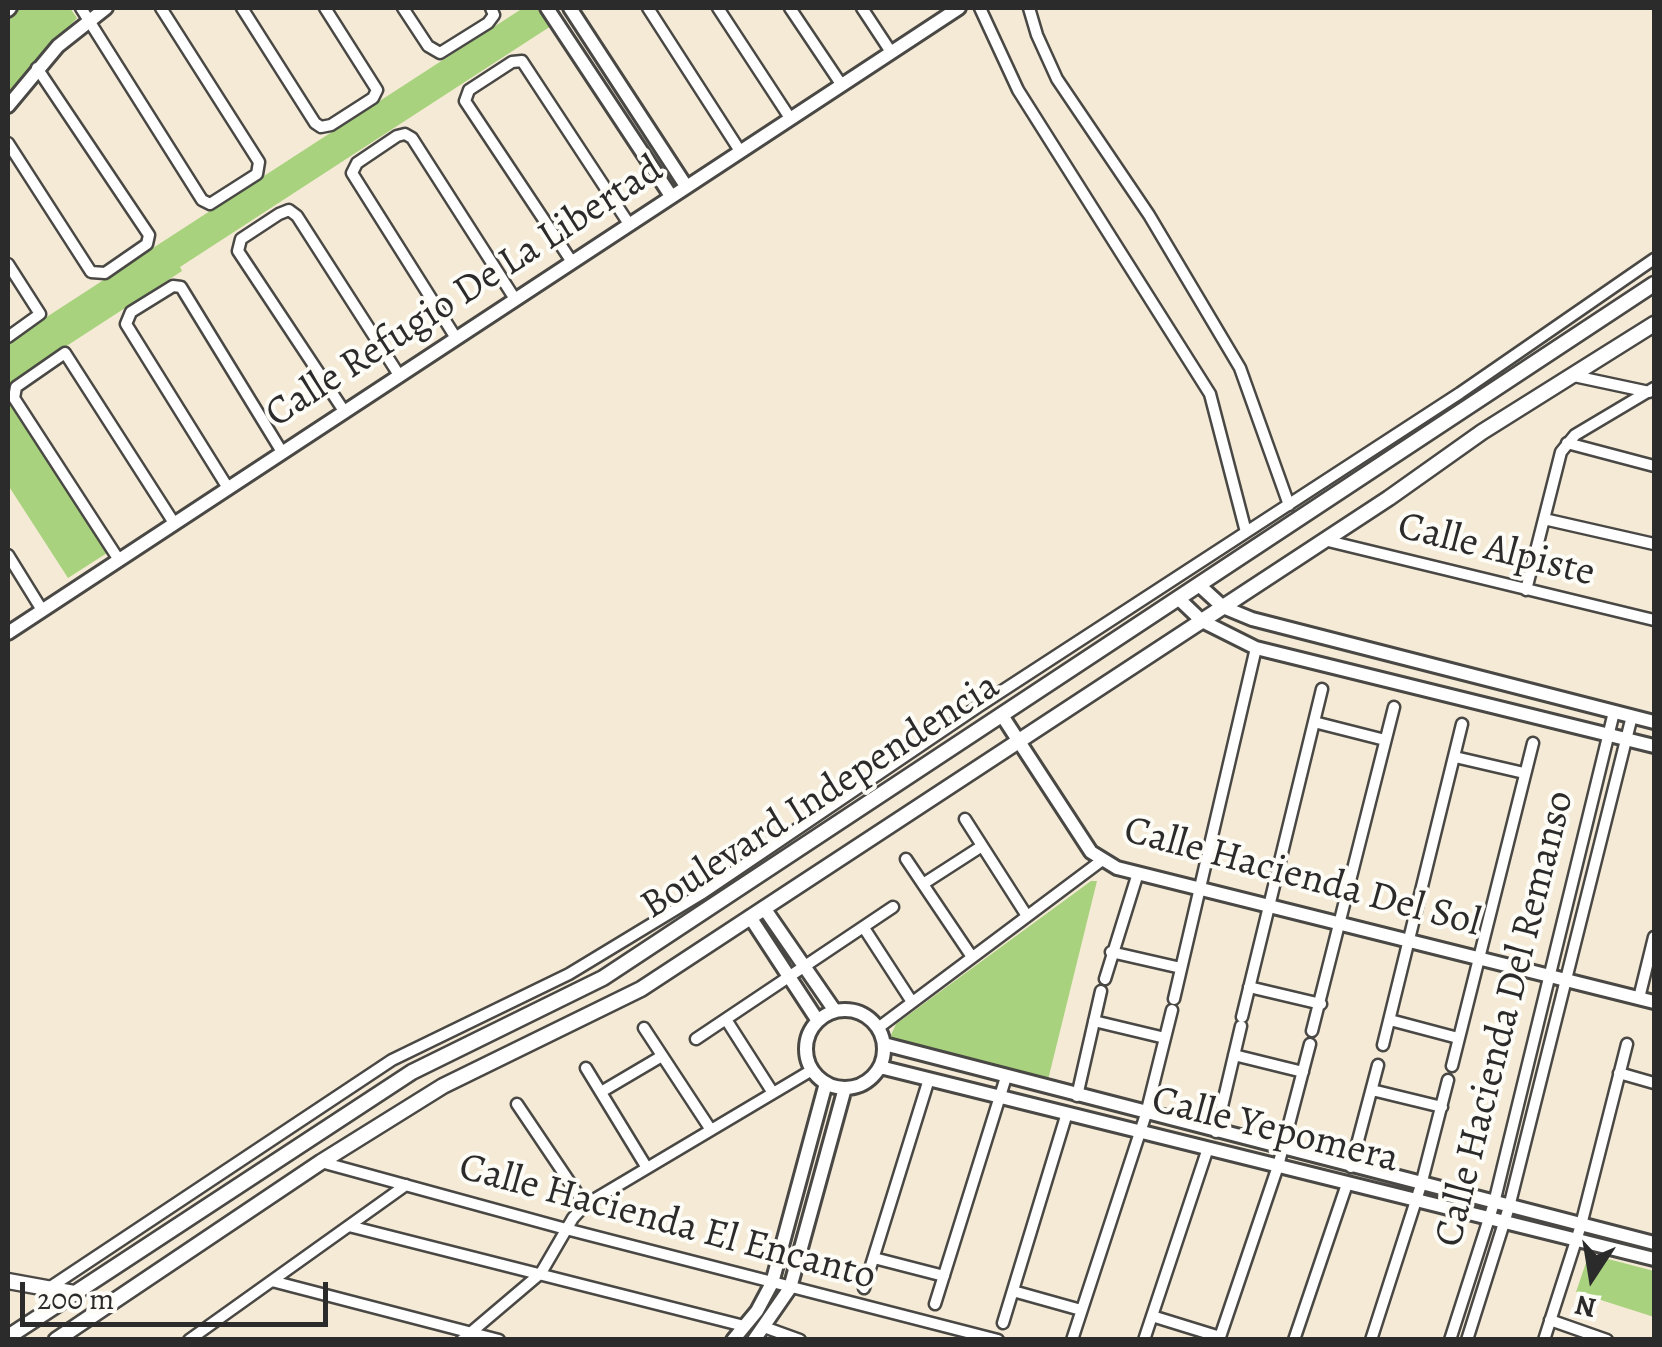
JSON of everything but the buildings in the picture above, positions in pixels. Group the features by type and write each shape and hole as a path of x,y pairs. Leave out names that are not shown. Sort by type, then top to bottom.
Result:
{"main road":[{"name":"Boulevard Independencia","path":"8,1337 412,1072 603,978 1654,284"},
{"name":"Boulevard Independencia","path":"56,1340 321,1162 444,1086 642,989 1482,432 1654,324"},
{"path":"8,1282 74,1293"}],"street":[{"path":"80,8 207,204 260,169 161,8"},
{"path":"8,106 37,68 106,8"},
{"path":"242,8 321,127 331,125 377,92 325,8"},
{"path":"403,8 435,52 488,23 492,11"},
{"path":"570,8 686,186"},
{"path":"648,8 740,151"},
{"path":"718,8 790,118"},
{"path":"790,8 841,84"},
{"path":"862,8 891,52"},
{"name":"Calle Refugio De La Libertad","path":"8,633 891,52 940,12 959,8"},
{"path":"980,8 1018,90 1210,394 1246,532"},
{"path":"1029,8 1057,79 1150,215 1240,368 1288,505"},
{"path":"552,9 671,196"},
{"path":"572,262 465,98 469,90 512,62 522,62 630,224"},
{"path":"8,142 91,272 98,274 145,247 149,235 37,68"},
{"path":"456,338 354,178 352,170 397,136 409,135 515,299"},
{"path":"344,411 236,246 266,222 290,210 297,216 399,375"},
{"path":"48,1289 392,1060 622,944 1654,259"},
{"path":"8,264 40,314 8,337"},
{"path":"228,488 126,320 130,312 177,285 185,292 282,452"},
{"path":"118,560 13,394 16,387 65,354 174,523"},
{"path":"1574,376 1652,391"},
{"path":"1526,590 1556,465 1567,443 1590,425 1652,391"},
{"path":"1567,443 1654,466"},
{"path":"1544,519 1654,544"},
{"name":"Calle Alpiste","path":"1323,540 1654,620"},
{"path":"8,555 42,610"},
{"path":"1200,586 1223,607 1252,619 1654,722"},
{"path":"1180,600 1202,621 1256,648 1654,746"},
{"path":"1072,1340 1146,1114 1256,648"},
{"path":"1216,1132 1322,689"},
{"path":"1152,1316 1219,1338 1278,1166 1394,707"},
{"name":"Calle Hacienda Del Remanso","path":"1450,1340 1494,1204 1614,712"},
{"name":"Calle Hacienda Del Remanso","path":"1467,1340 1509,1207 1632,716"},
{"name":"Calle Hacienda Del Sol","path":"1002,717 1083,842 1101,861 1654,1002"},
{"path":"1314,722 1385,740"},
{"path":"1383,1046 1462,724"},
{"path":"1452,1066 1532,743"},
{"path":"905,756 916,774"},
{"path":"1455,757 1524,773"},
{"path":"965,819 1027,916"},
{"path":"923,884 982,846"},
{"path":"906,859 972,957"},
{"path":"878,1028 1101,861"},
{"path":"1105,978 1138,873"},
{"path":"696,1039 893,907"},
{"path":"764,908 835,1011"},
{"path":"750,917 818,1020"},
{"path":"864,928 912,1002"},
{"path":"1639,998 1654,937"},
{"path":"1111,952 1181,968"},
{"path":"1249,987 1321,1004"},
{"path":"1077,1096 1101,992"},
{"path":"835,1011 855,1011 878,1028 884,1044 880,1066 862,1084 844,1088 826,1083 812,1070 808,1060 807,1039 818,1020 835,1011"},
{"path":"727,1020 773,1093"},
{"path":"1390,1020 1458,1038"},
{"path":"1094,1021 1165,1038"},
{"path":"644,1028 711,1130"},
{"name":"Calle Yepomera","path":"884,1044 1509,1207 1654,1259"},
{"path":"1544,1340 1579,1232 1627,1044"},
{"path":"1234,1055 1302,1072"},
{"path":"601,1092 662,1056"},
{"path":"1351,1167 1378,1065"},
{"name":"Calle Yepomera","path":"880,1066 1504,1222 1652,1243"},
{"path":"586,1068 647,1168"},
{"path":"466,1336 541,1272 585,1205 812,1070"},
{"path":"1619,1073 1654,1083"},
{"path":"935,1304 1006,1077"},
{"path":"864,1288 929,1078"},
{"path":"1371,1340 1421,1185 1448,1080"},
{"path":"733,1340 757,1311 772,1283 826,1083"},
{"path":"754,1340 790,1288 844,1088"},
{"path":"1372,1090 1442,1107"},
{"path":"517,1104 585,1205"},
{"path":"1003,1323 1068,1113"},
{"path":"1144,1340 1208,1148"},
{"name":"Calle Hacienda El Encanto","path":"321,1162 566,1230 998,1340"},
{"path":"1294,1340 1347,1184"},
{"path":"189,1340 406,1186"},
{"path":"348,1226 744,1326"},
{"path":"1652,1243 1654,1226"},
{"path":"874,1258 944,1276"},
{"path":"272,1281 466,1336 499,1340"},
{"path":"1012,1291 1082,1310"},
{"path":"757,1311 764,1328 800,1340"},
{"path":"72,1340 92,1315"},
{"path":"1550,1320 1607,1340"}],"green space":[{"path":"17,8 70,8 77,18 29,69 8,98 8,17"},
{"path":"523,8 538,8 551,26 180,267 182,271 8,384 8,342"},
{"path":"8,401 107,553 68,578 8,485"},
{"path":"1091,881 1097,881 1047,1084 895,1046 891,1035 896,1024"},
{"path":"1589,1254 1654,1271 1654,1317 1576,1292"}]}
